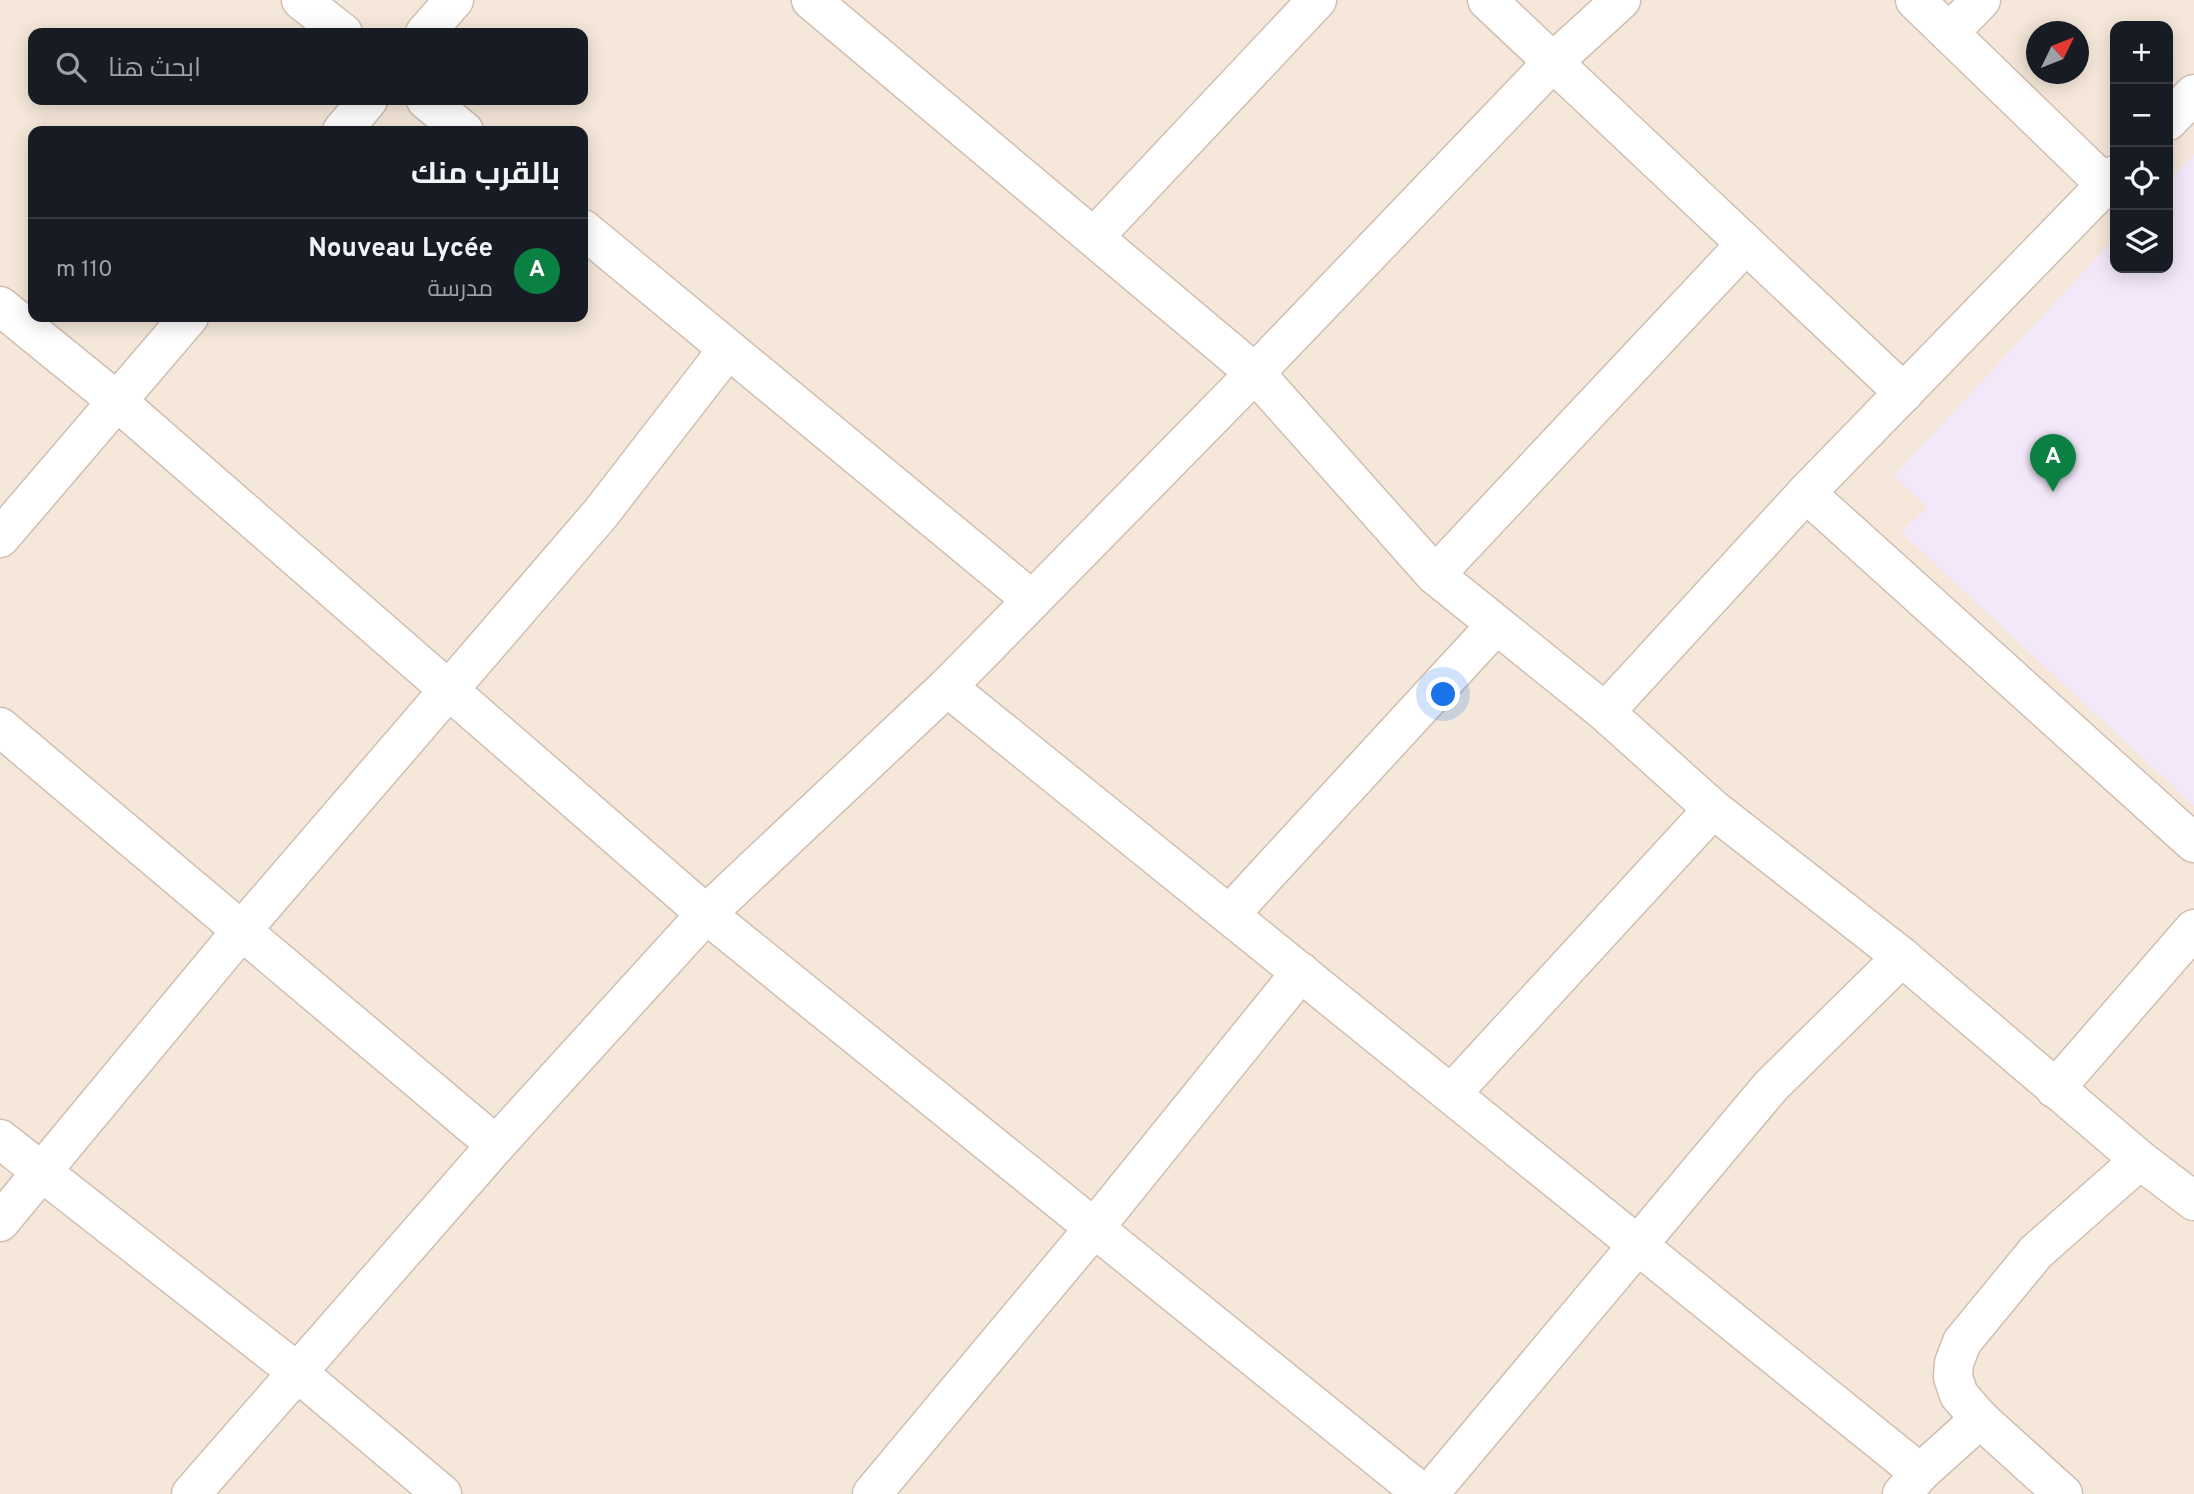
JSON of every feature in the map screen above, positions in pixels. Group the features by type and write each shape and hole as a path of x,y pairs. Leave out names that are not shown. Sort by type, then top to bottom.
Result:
{"street":[{"path":"302,0 337,28"},
{"path":"429,28 454,0"},
{"path":"811,0 1255,373 1435,575 1605,712 1713,809 1902,957 2140,1160 2194,1201"},
{"path":"1094,237 1317,0"},
{"path":"1488,0 1904,393"},
{"path":"191,1494 496,1145 706,914 947,687 1255,373 1553,62 1621,0"},
{"path":"1605,712 1806,493 2110,180 1915,0"},
{"path":"1949,33 1981,0"},
{"path":"2173,116 2194,94"},
{"path":"346,126 364,105"},
{"path":"432,105 458,126"},
{"path":"588,233 1032,600"},
{"path":"1435,575 1746,244"},
{"path":"0,306 118,402 706,914 1423,1494"},
{"path":"0,538 185,322"},
{"path":"0,1222 447,688 601,513 728,349"},
{"path":"1806,493 2194,843"},
{"path":"1230,914 1496,625"},
{"path":"947,687 1636,1245 1911,1484 1980,1419"},
{"path":"0,727 496,1145"},
{"path":"1451,1094 1713,809"},
{"path":"2056,1089 2194,929"},
{"path":"1429,1494 1772,1086 1902,957"},
{"path":"881,1491 1301,972"},
{"path":"0,1139 298,1372 442,1494"},
{"path":"2063,1494 1980,1419 1959,1395 1953,1377 1954,1363 1962,1342 2036,1252 2140,1160"}],"shaded area":[{"path":"0,0 2194,0 2194,1494 0,1494"},
{"path":"2194,154 2194,806 1901,532 1928,507 1894,476 2110,243 2110,273 2173,273 2173,177"}],"place":[{"name":"Nouveau Lycée","path":"2053,492"}]}
